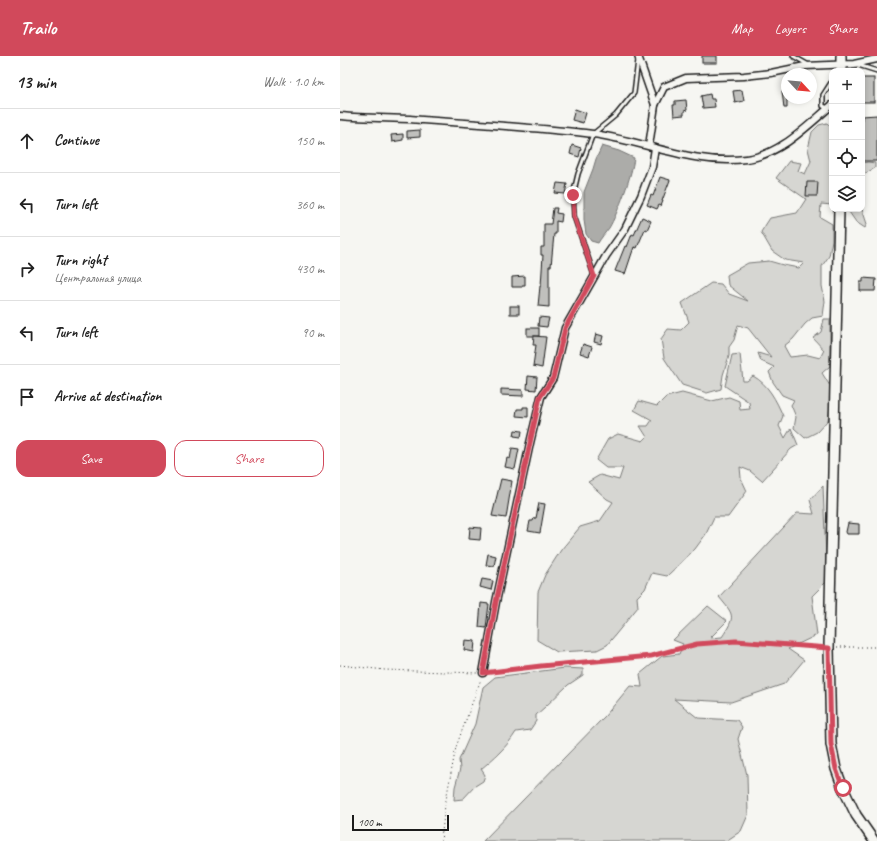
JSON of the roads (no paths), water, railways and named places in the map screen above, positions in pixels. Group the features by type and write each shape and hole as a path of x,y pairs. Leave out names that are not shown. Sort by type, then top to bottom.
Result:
{"main road":[{"path":"839,212 829,648 831,744 836,769 843,788 856,815 874,841"}],"street":[{"path":"638,56 655,105"},
{"path":"483,673 496,602 540,397 553,378 565,328 606,256 625,229 641,196 652,167 655,105 664,87 686,78 771,74 805,66 854,64 877,60"},
{"path":"340,124 341,116 445,122 593,134 613,137 692,158 725,160 757,157 774,150 829,108"}],"lane":[{"path":"594,276 574,216 573,195 578,174 593,134 616,116 634,93 638,56"},
{"path":"793,56 812,66"},
{"path":"854,64 877,71"},
{"path":"829,86 823,95 823,106 829,107"}]}
